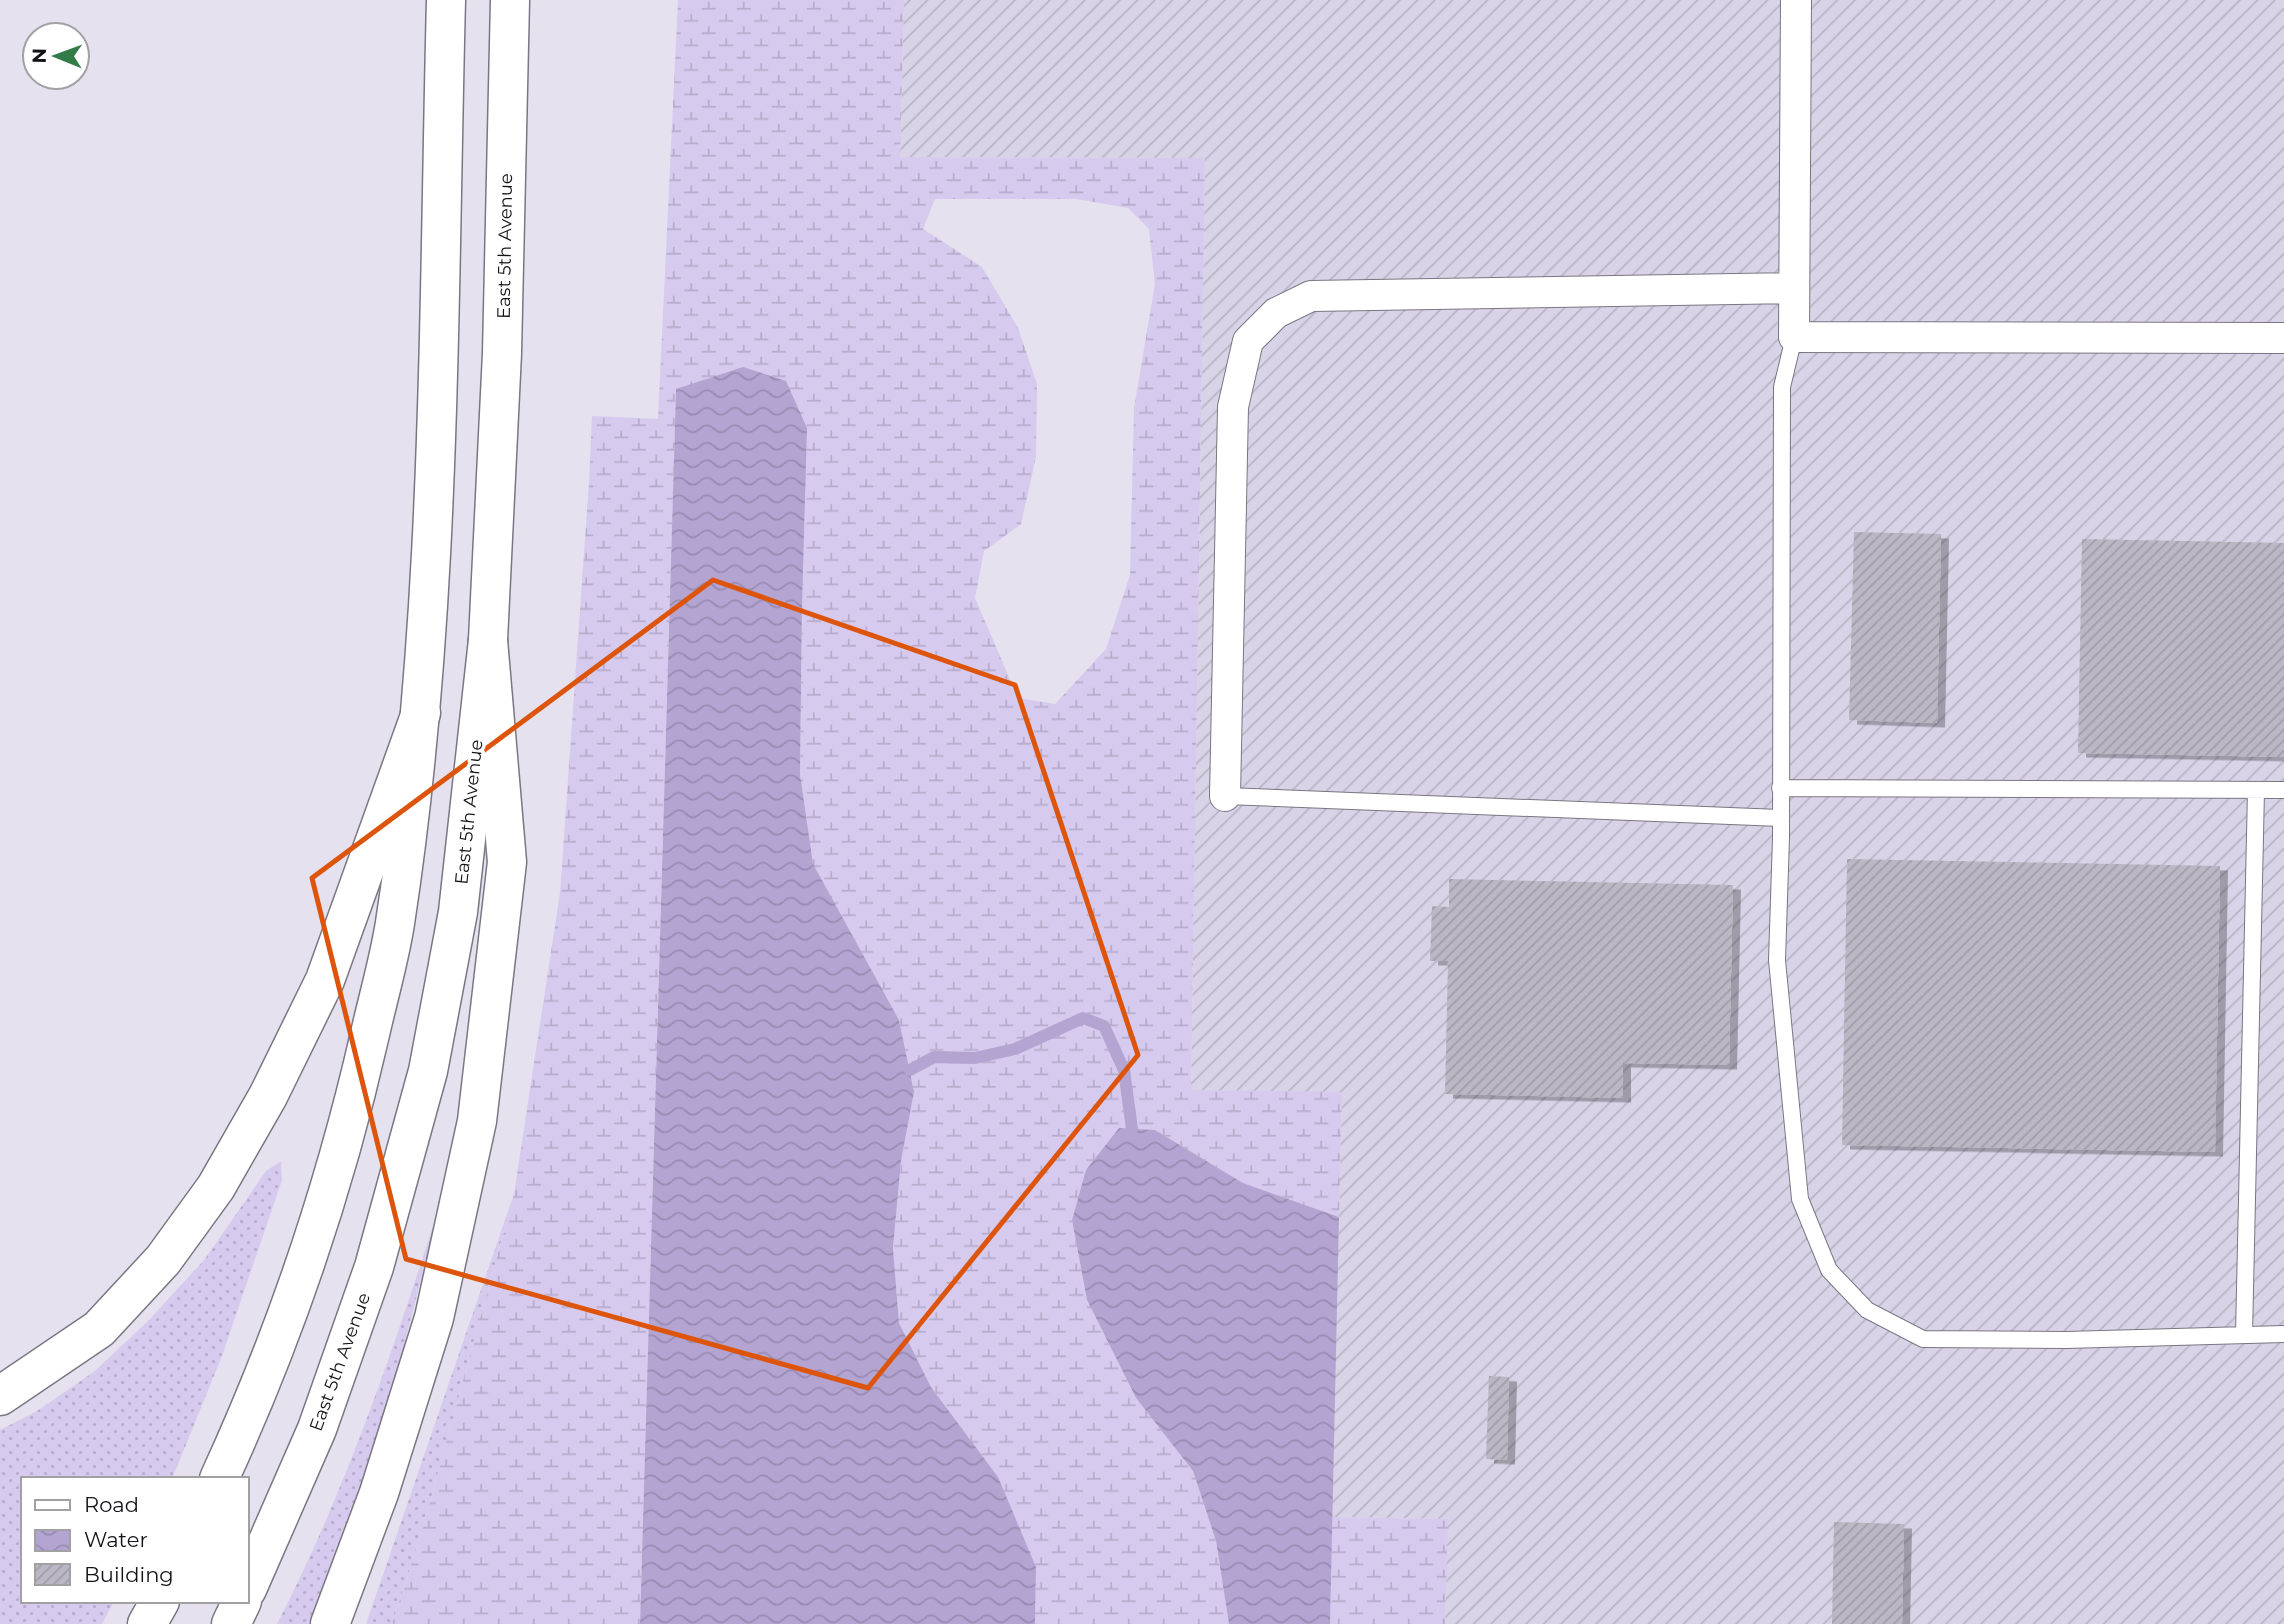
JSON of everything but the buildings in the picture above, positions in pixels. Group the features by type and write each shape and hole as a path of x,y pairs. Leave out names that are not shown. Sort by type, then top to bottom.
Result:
{"main road":[{"path":"220,1477 251,1410 305,1269 354,1104 394,927 421,713 433,509 446,0"},
{"name":"East 5th Avenue","path":"248,1587 317,1429 365,1292 428,1071 457,912 488,640 502,353 510,0"},
{"path":"330,1624 379,1493 434,1318 477,1121 507,862 488,640"},
{"path":"0,1396 99,1329 163,1260 216,1187 268,1096 325,980 421,713"},
{"path":"147,1624 159,1603"},
{"path":"231,1624 241,1603"}],"street":[{"path":"1797,0 1794,337 2284,338"},
{"path":"1225,796 1234,407 1248,341 1276,313 1311,296 1794,288"}],"lane":[{"path":"1794,337 1782,387 1781,818 1777,960 1800,1199 1829,1270 1867,1310 1923,1339 2066,1340 2284,1334"},
{"path":"1780,788 2284,790"},
{"path":"2244,1335 2256,790"},
{"path":"1225,796 1781,818"}],"highlighted area":[{"path":"713,580 1015,685 1138,1055 868,1388 406,1259 312,878"}],"shaded area":[{"path":"904,0 2284,0 2284,1624 1445,1624 1447,1519 1331,1517 1342,1093 1191,1090 1205,158 900,157"}],"green space":[{"path":"678,0 904,0 900,157 1205,158 1191,1090 1342,1092 1339,1217 1243,1183 1155,1130 1072,1220 1087,1300 1136,1398 1193,1471 1216,1541 1229,1624 1035,1624 1036,1567 998,1478 931,1387 899,1323 893,1248 901,1161 914,1092 899,1020 813,865 800,774 802,605 676,389 640,1624 392,1624 422,1531 514,1194 560,893 592,416 658,419","holes":["935,199 1076,199 1128,208 1149,229 1155,284 1134,408 1130,575 1106,649 1055,704 1018,698 975,598 984,551 1021,524 1036,457 1037,384 1018,328 982,267 923,229"]},
{"path":"281,1161 282,1180 222,1356 173,1477 21,1477 21,1603 113,1603 102,1624 0,1624 0,1430 37,1411 95,1371 149,1320 205,1259 266,1171"},
{"path":"514,1194 422,1531 392,1624 366,1624"},
{"path":"440,1205 387,1412 310,1624 277,1624 347,1470 405,1312"},
{"path":"1331,1517 1448,1519 1445,1624 1330,1624"}],"water":[{"path":"743,367 786,381 807,428 800,774 813,864 899,1020 914,1092 901,1161 893,1248 899,1323 931,1387 998,1477 1036,1567 1035,1624 640,1624 676,389"},
{"path":"1119,1128 1155,1130 1243,1183 1339,1217 1330,1624 1229,1624 1216,1541 1193,1471 1136,1398 1087,1300 1072,1220 1086,1170"}],"waterway":[{"path":"910,1070 934,1057 975,1058 1015,1049 1083,1018 1104,1026 1124,1070 1132,1129"}]}
